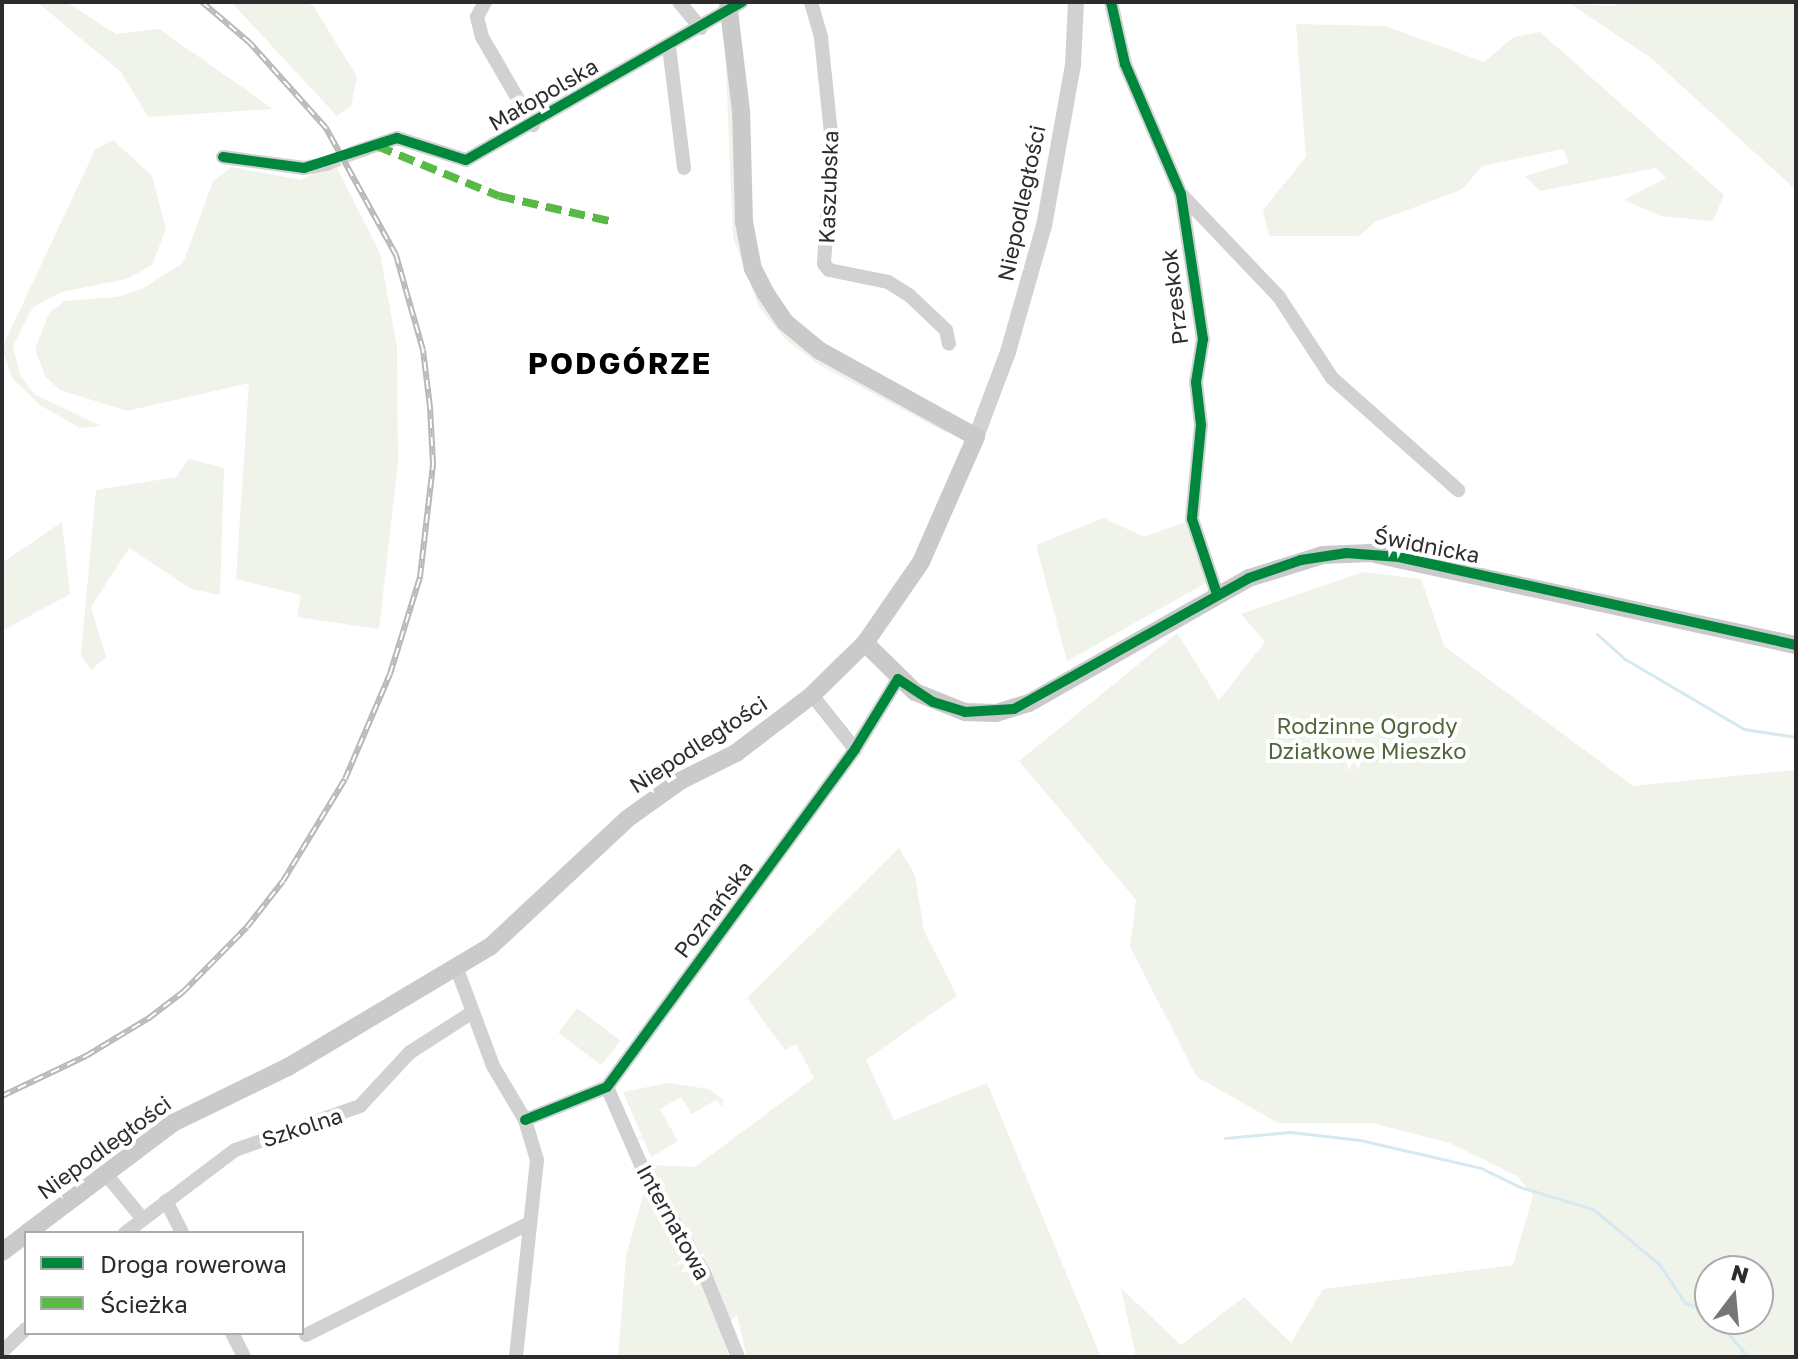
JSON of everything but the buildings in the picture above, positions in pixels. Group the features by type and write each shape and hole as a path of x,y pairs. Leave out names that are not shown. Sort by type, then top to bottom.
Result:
{"main road":[{"path":"733,5 741,111 744,222 753,269 766,294 785,322 820,351 976,437"},
{"name":"Niepodległości","path":"29,1231 173,1123 288,1067 457,969 526,917 627,819 680,781 736,753 812,695 865,643 921,562 976,437"},
{"name":"Świdnicka","path":"865,643 898,679 933,702 965,712 1014,709 1217,594 1301,560 1370,553 1796,645"},
{"name":"Niepodległości","path":"2,1252 24,1235"}],"street":[{"path":"485,2 477,17 482,37 533,125"},
{"path":"679,2 701,28"},
{"name":"Kaszubska","path":"811,2 823,52 832,143 824,264 829,270 888,282 909,295 946,330 949,344"},
{"name":"Niepodległości","path":"976,437 1008,352 1044,226 1073,65 1076,2"},
{"name":"Przeskok","path":"1111,2 1125,64 1181,194 1203,339 1196,382 1201,425 1192,519 1217,594"},
{"name":"Małopolska","path":"353,153 397,138 466,160 669,47 733,5"},
{"path":"669,47 684,168"},
{"path":"223,157 304,168 326,164"},
{"name":"Przeskok","path":"1181,194 1279,297 1332,378 1458,490"},
{"name":"Poznańska","path":"607,1087 855,749 898,679"},
{"path":"812,695 855,749"},
{"path":"457,969 471,1013 525,1120 537,1160 516,1357"},
{"name":"Szkolna","path":"127,1231 235,1150 360,1106 409,1053 471,1013"},
{"path":"525,1120 607,1087"},
{"name":"Internatowa","path":"607,1087 641,1165 705,1275 738,1357"},
{"path":"105,1173 142,1218"},
{"path":"166,1201 181,1231"},
{"path":"306,1335 530,1223"},
{"path":"2,1352 24,1331"},
{"path":"233,1335 244,1357"}],"green space":[{"path":"37,2 66,2 116,34 159,29 273,109 148,117 121,72"},
{"path":"231,2 306,2 314,7 357,77 351,106 337,116"},
{"path":"1622,2 1796,2 1796,190 1651,58 1571,4 1614,6"},
{"path":"1296,24 1385,26 1484,62 1514,37 1540,32 1724,195 1713,221 1660,216 1624,200 1666,178 1656,168 1540,191 1525,176 1569,163 1563,149 1483,166 1461,190 1375,222 1359,236 1269,236 1263,210 1306,157"},
{"path":"725,46 760,299 949,429 947,433 821,366 786,340 759,307 733,238"},
{"path":"113,140 152,176 166,229 152,265 127,279 61,292 33,307 13,346 20,375 34,394 101,426 80,428 40,405 12,378 2,348 95,150"},
{"path":"334,162 380,253 397,347 398,463 379,629 297,617 301,595 236,579 249,383 127,411 60,390 45,376 35,349 49,313 65,301 117,297 142,289 183,263 213,181 231,167 301,180"},
{"path":"189,459 224,468 220,595 191,589 129,548 91,607 106,657 91,670 81,655 96,490 176,477"},
{"path":"1104,518 1144,537 1185,522 1206,583 1067,661 1036,545"},
{"path":"62,522 70,594 2,631 2,563"},
{"name":"Rodzinne Ogrody Działkowe Mieszko","path":"1363,572 1421,579 1444,646 1633,786 1796,770 1796,1357 1136,1357 1121,1288 1181,1345 1244,1297 1291,1343 1323,1289 1513,1265 1533,1195 1517,1176 1450,1143 1372,1123 1278,1123 1197,1077 1130,947 1136,900 1019,761 1177,633 1219,700 1265,642 1241,614"},
{"path":"899,848 915,875 924,931 957,996 866,1060 894,1120 987,1083 1101,1357 747,1357 737,1315 721,1330 729,1357 618,1357 626,1256 652,1165 695,1167 814,1078 796,1044 785,1050 747,998"},
{"path":"577,1008 620,1040 601,1065 558,1033"},
{"path":"668,1083 709,1089 724,1101 721,1106 716,1100 692,1114 681,1097 660,1109 678,1141 651,1157 643,1139 636,1139 642,1136 623,1092"}],"waterway":[{"path":"1597,634 1625,659 1744,729 1796,737"},
{"path":"1225,1138 1290,1132 1360,1140 1481,1168 1520,1187 1593,1209 1659,1264 1685,1303 1694,1306"},
{"path":"1729,1335 1748,1357"}],"tunnel":[{"path":"326,164 353,153"}],"railway":[{"path":"2,1096 86,1056 149,1018 183,992 247,927 283,881 345,779 390,674 420,577 433,464 430,407 423,350 396,255 326,128 250,43 202,2"}],"marked path":[{"path":"377,146 499,196 613,222"}],"cycle path":[{"path":"223,157 304,168 397,138 466,160 742,2"},
{"path":"1111,2 1125,64 1181,194 1203,339 1196,382 1201,425 1192,519 1217,594"},
{"path":"525,1120 607,1087 855,749 898,679 933,702 965,712 1014,709 1249,578 1301,560 1346,553 1399,557 1796,645"}],"district":[{"name":"PODGÓRZE","path":"620,363"}]}
